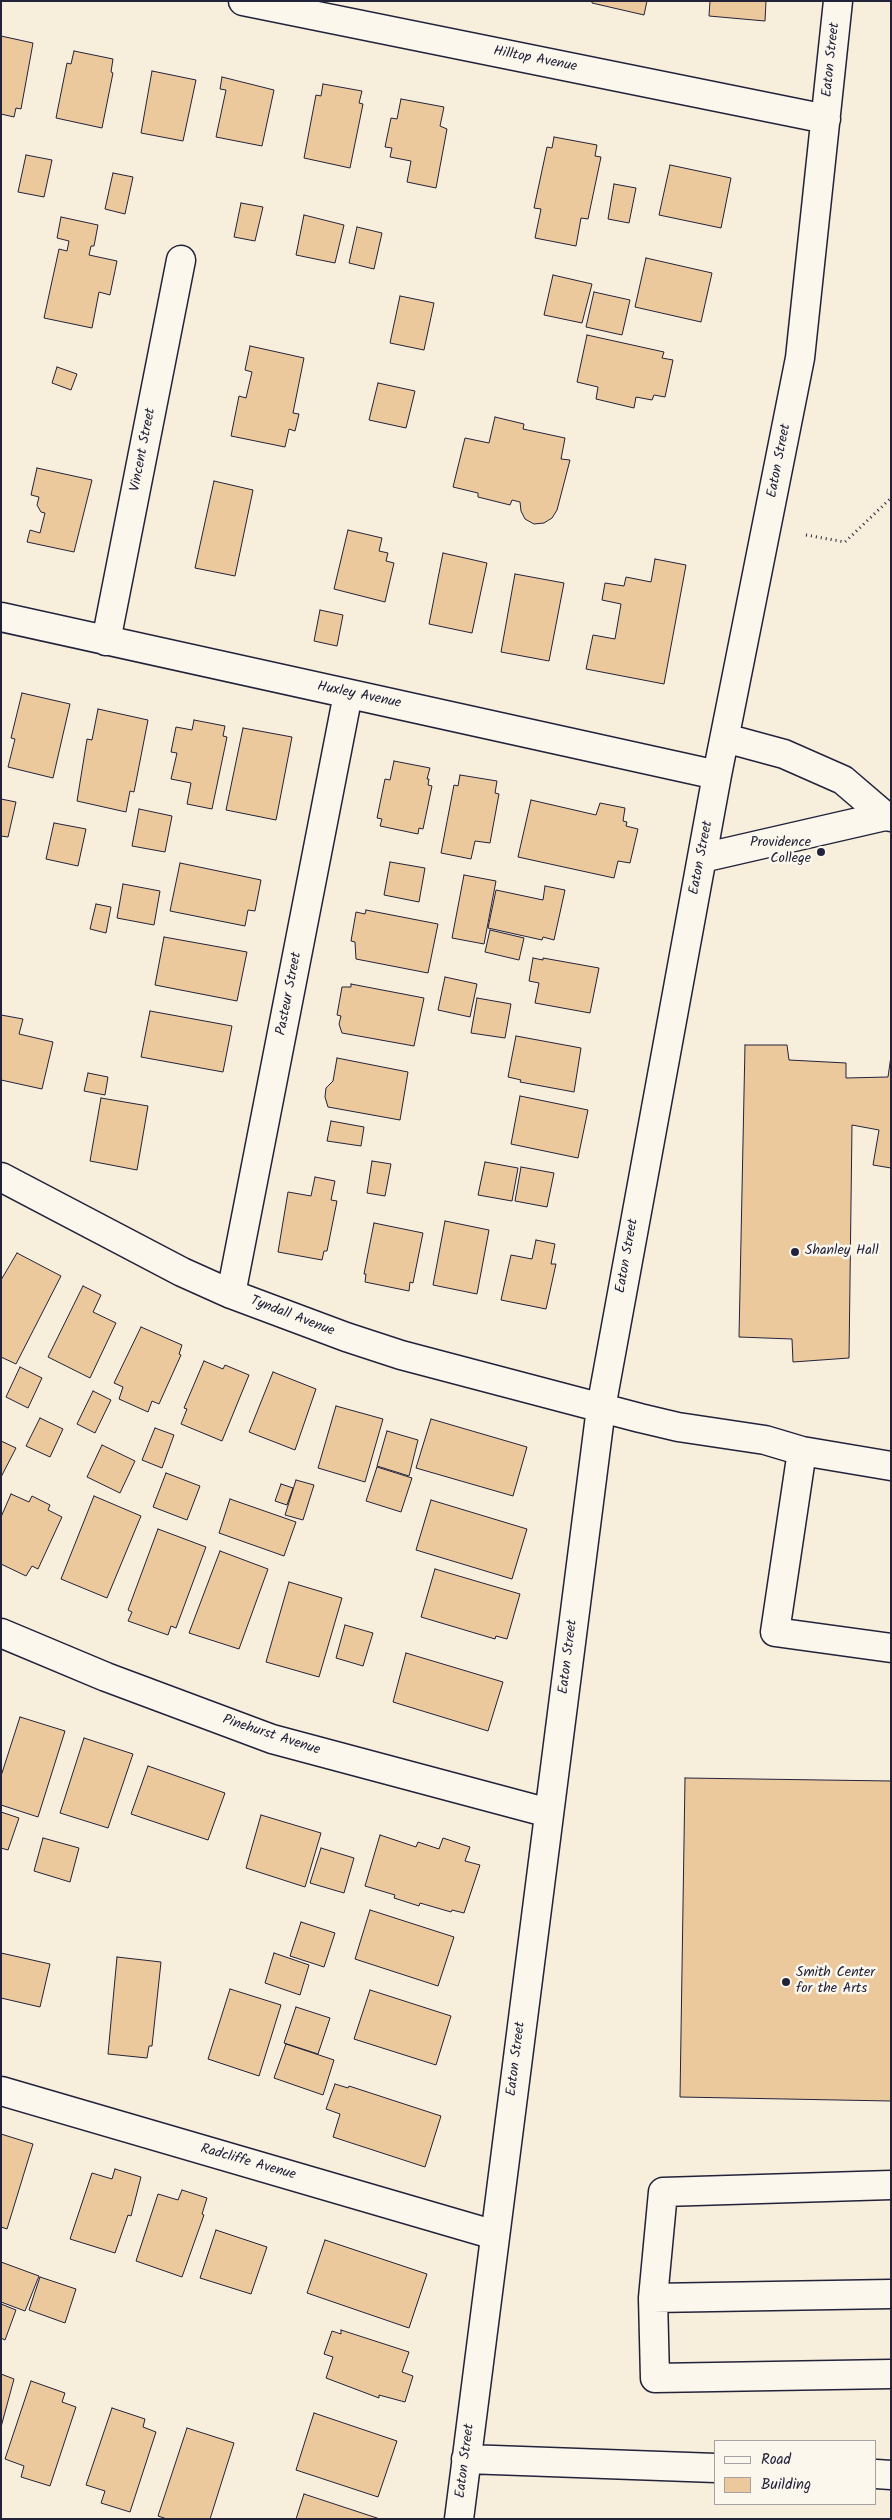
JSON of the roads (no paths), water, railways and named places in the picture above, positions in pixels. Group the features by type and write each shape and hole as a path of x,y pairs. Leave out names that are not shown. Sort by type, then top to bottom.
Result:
{"street":[{"name":"Hilltop Avenue","path":"244,1 826,119"},
{"name":"Eaton Street","path":"459,2519 601,1408 717,775 800,358 838,1"},
{"name":"Vincent Street","path":"106,641 181,260"},
{"name":"Huxley Avenue","path":"1,618 717,775"},
{"name":"Pasteur Street","path":"231,1294 348,694"},
{"path":"725,738 784,754 843,780 888,816"},
{"path":"702,858 888,816"},
{"name":"Tyndall Avenue","path":"1,1177 136,1249 231,1294 286,1316 401,1355 678,1427 765,1440 802,1451 891,1466"},
{"path":"802,1451 776,1632 891,1648"},
{"name":"Pinehurst Avenue","path":"1,1633 106,1677 272,1739 549,1813"},
{"name":"Radcliffe Avenue","path":"1,2091 495,2234"},
{"path":"891,2185 663,2192 653,2298 654,2378 891,2374"},
{"path":"653,2298 891,2294"},
{"path":"466,2459 714,2468"},
{"path":"877,2474 891,2475"}],"place":[{"name":"Providence College","path":"821,852"},
{"name":"Shanley Hall","path":"795,1252"},
{"name":"Smith Center for the Arts","path":"786,1982"}]}
